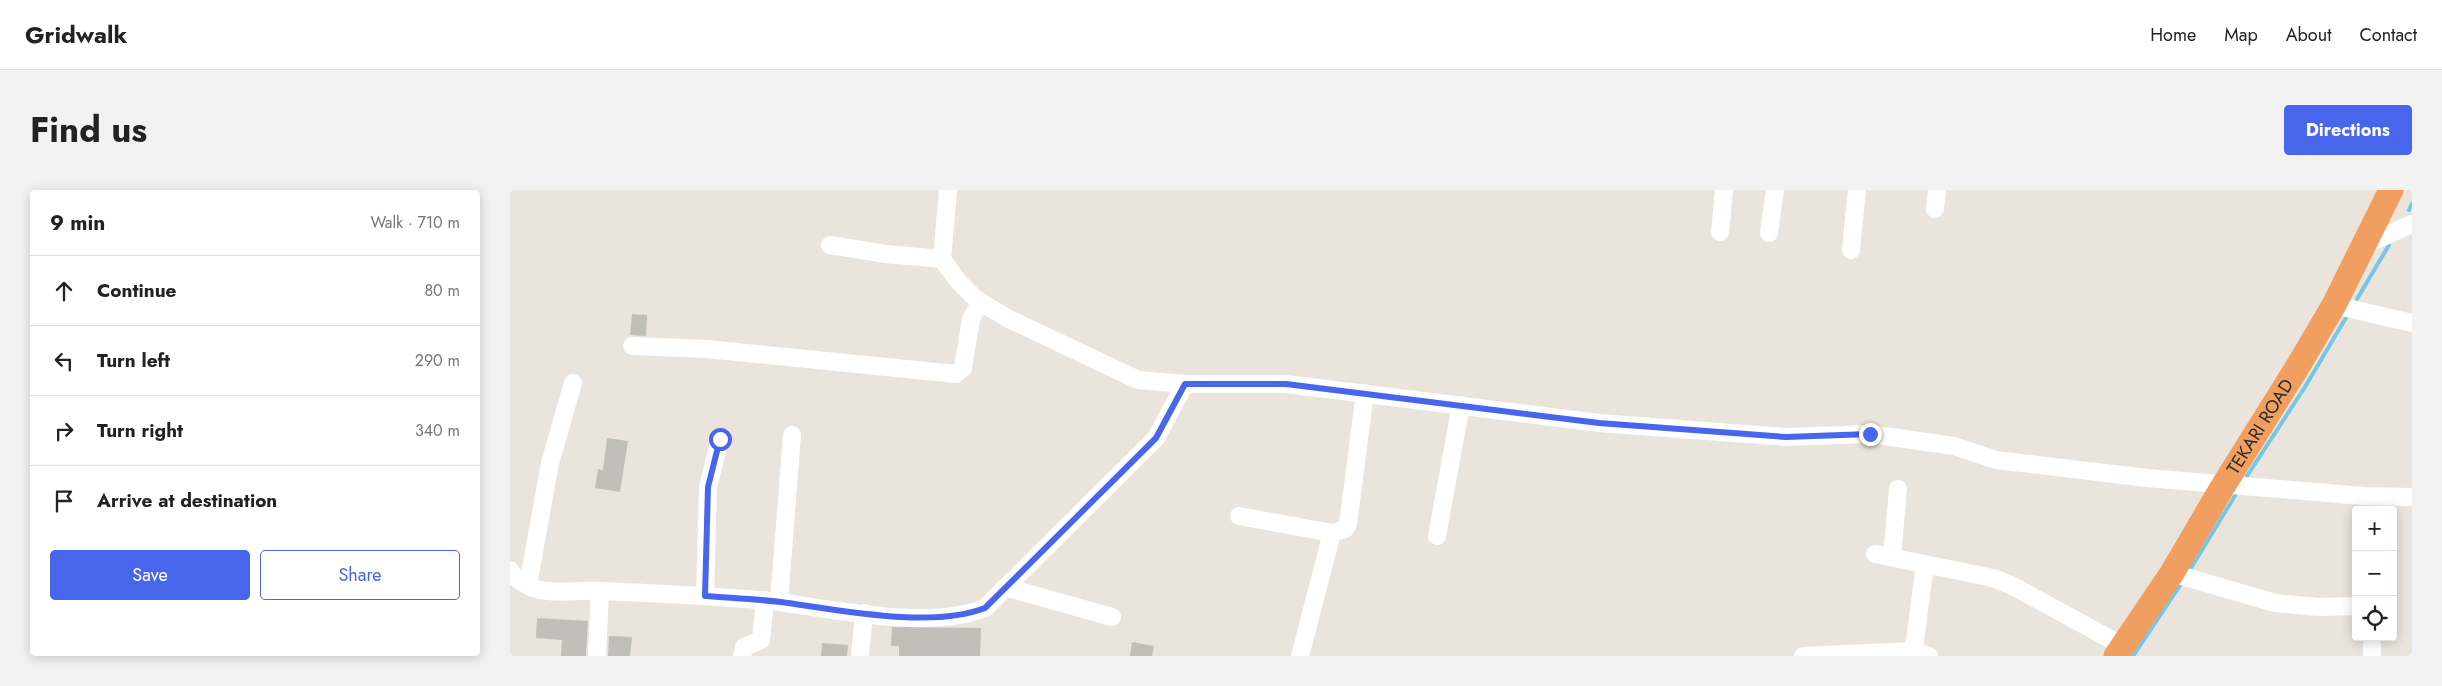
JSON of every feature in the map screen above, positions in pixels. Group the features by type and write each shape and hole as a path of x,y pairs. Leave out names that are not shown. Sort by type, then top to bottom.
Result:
{"highway":[{"name":"TEKARI ROAD","path":"2119,651 2172,573 2334,305 2391,190"}],"street":[{"path":"948,190 942,259 958,281 981,302 1027,328 1138,380 1185,384 1286,384 1599,423 1786,437 1870,434 1954,446 1996,460 2372,503 2412,497"},
{"path":"1720,232 1724,190"},
{"path":"1769,233 1775,190"},
{"path":"1851,250 1857,190"},
{"path":"1935,209 1937,190"},
{"path":"2365,245 2412,224"},
{"path":"830,245 886,254 942,259"},
{"path":"632,346 707,350 956,374 963,368 971,319 981,302"},
{"path":"2334,305 2412,323"},
{"path":"528,585 550,463 573,384"},
{"path":"510,570 528,585 538,590 555,592 600,591 705,596 772,601 921,618 950,618 968,615 985,608 1156,438 1185,384"},
{"path":"1239,516 1332,533 1342,531 1348,524 1365,393"},
{"path":"1437,536 1461,406"},
{"path":"742,656 744,646 761,640 772,601 792,435"},
{"path":"705,596 708,487 720,439"},
{"path":"1892,557 1898,490"},
{"path":"1300,656 1332,533"},
{"path":"1875,554 1993,578 2011,585 2119,651"},
{"path":"1803,656 1918,654 1925,564"},
{"path":"2172,573 2275,603 2318,607 2352,606"},
{"path":"1005,587 1112,617"},
{"path":"597,656 600,591"},
{"path":"860,656 864,613"},
{"path":"2372,641 2372,656"}],"building":[{"path":"632,314 647,315 646,336 630,335"},
{"path":"607,438 628,441 620,492 595,488 598,469 603,470"},
{"path":"537,618 588,621 586,656 561,656 562,640 536,638"},
{"path":"892,627 981,628 980,656 899,656 899,646 891,646"},
{"path":"609,636 632,637 630,656 608,656"},
{"path":"1132,642 1154,646 1152,656 1130,656"},
{"path":"822,643 848,645 847,656 821,656"}],"waterway":[{"path":"2409,210 2412,204"},
{"path":"2357,299 2389,245"},
{"path":"2247,476 2305,387 2347,316"},
{"path":"2191,568 2236,494"},
{"path":"2133,656 2181,584"}],"route":[{"path":"720,439 708,487 705,596 765,600 854,612 921,618 950,618 968,615 985,608 1106,490 1156,438 1185,384 1286,384 1599,423 1786,437 1870,434"}]}
